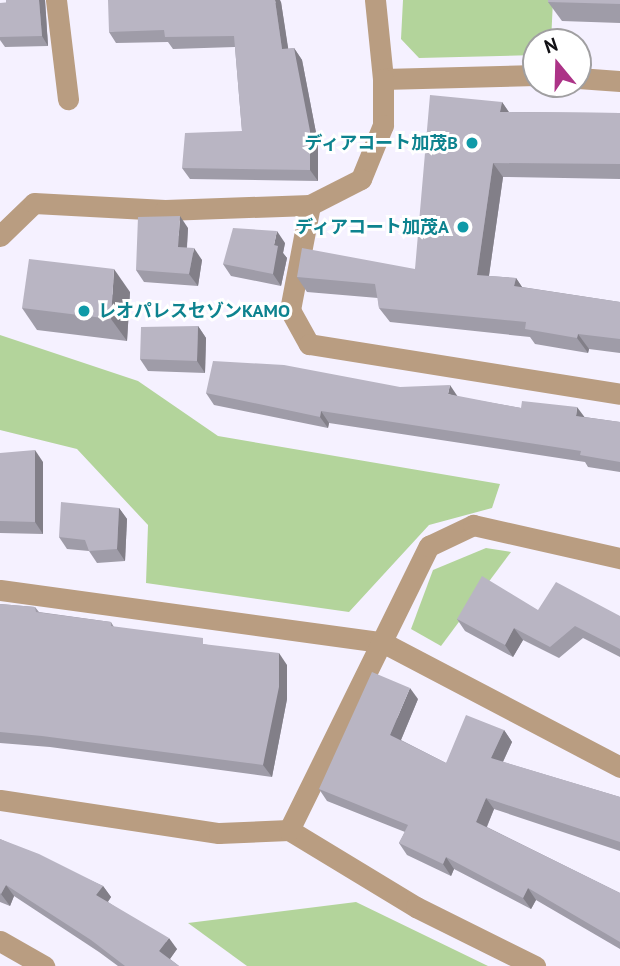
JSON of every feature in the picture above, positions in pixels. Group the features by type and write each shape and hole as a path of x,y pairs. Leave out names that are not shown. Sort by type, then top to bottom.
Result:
{"street":[{"path":"56,0 68,99"},
{"path":"0,236 34,203 165,210 310,205 361,179 383,125 383,79 375,0"},
{"path":"383,79 522,75"},
{"path":"592,79 620,81"},
{"path":"310,205 290,310 309,344 620,394"},
{"path":"289,830 429,546 472,525 620,558"},
{"path":"0,590 382,642 620,767"},
{"path":"0,800 219,832 289,830 416,907 535,966"},
{"path":"0,942 44,966"}],"green space":[{"path":"403,0 553,0 552,28 522,28 522,55 419,58 401,39"},
{"path":"0,335 138,381 218,436 500,484 492,508 429,525 349,612 146,583 148,525 77,449 0,430"},
{"path":"486,548 511,552 441,646 411,629 433,570"},
{"path":"356,902 488,966 247,966 188,923"}],"building":[{"path":"6,0 39,0 42,36 0,37 0,3 6,3"},
{"path":"108,0 275,0 282,49 294,48 310,131 310,170 182,168 185,133 242,131 234,36 165,37 164,30 109,32"},
{"path":"620,0 620,4 548,2"},
{"path":"430,95 502,102 500,112 620,113 620,164 493,163 477,275 516,278 514,286 620,302 620,339 578,334 577,338 525,329 526,322 379,308 375,284 297,277 302,248 415,269"},
{"path":"180,216 178,247 194,248 189,274 136,270 138,217"},
{"path":"233,228 277,231 274,245 278,246 273,274 223,264"},
{"path":"29,259 114,269 111,319 22,308"},
{"path":"198,326 197,361 140,359 141,327"},
{"path":"213,361 284,365 400,387 450,385 448,394 521,408 522,401 577,407 576,416 620,422 620,462 580,455 581,451 321,411 320,417 206,393"},
{"path":"35,450 35,522 0,521 0,453"},
{"path":"61,502 119,508 117,549 89,551 85,540 59,537"},
{"path":"482,576 538,610 556,582 620,616 620,649 575,626 550,647 514,628 505,645 457,619"},
{"path":"0,604 35,607 36,612 111,622 111,626 203,638 203,644 279,653 279,687 263,765 0,732"},
{"path":"372,672 410,688 390,735 446,763 466,715 504,730 491,758 620,797 620,842 486,798 476,822 620,893 620,942 528,888 523,898 446,857 443,864 399,843 408,825 319,789"},
{"path":"0,839 39,854 103,886 96,895 169,938 159,951 179,966 125,966 91,940 6,885 1,894"}],"place":[{"name":"ディアコート加茂B","path":"472,143"},
{"name":"ディアコート加茂A","path":"463,227"},
{"name":"レオパレスセゾンKAMO","path":"84,311"}]}
